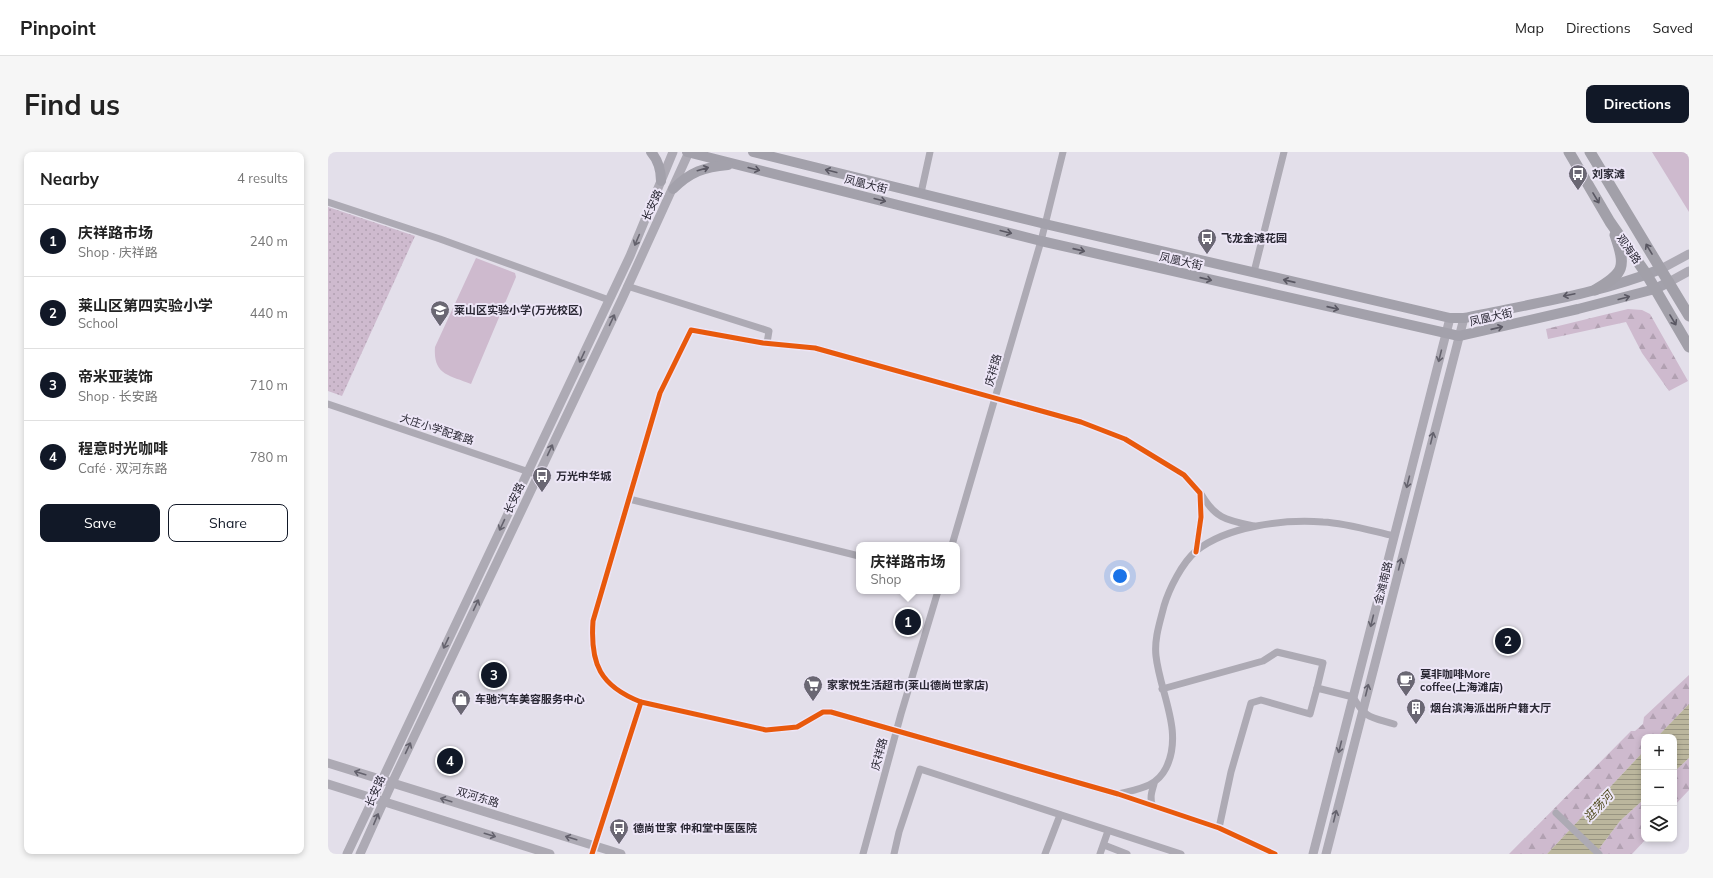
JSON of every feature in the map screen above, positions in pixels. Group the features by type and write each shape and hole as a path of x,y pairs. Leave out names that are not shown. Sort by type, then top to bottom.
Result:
{"main road":[{"path":"651,152 658,164 661,174 661,181"},
{"name":"凤凰大街","path":"689,152 1042,241 1459,336 1578,310 1655,290 1669,282"},
{"name":"凤凰大街","path":"753,152 1045,224 1450,318 1464,318 1595,290 1625,282 1661,269"},
{"name":"观海路","path":"1569,152 1610,222 1647,275 1689,347"},
{"name":"观海路","path":"1590,152 1689,316"},
{"path":"673,189 684,178 700,169 716,166 739,165"},
{"path":"939,215 958,218 966,214 966,208 947,200"},
{"path":"1595,290 1616,276 1622,266 1623,256 1610,222"},
{"path":"1143,264 1127,258 1126,251 1128,248 1133,246 1147,247"},
{"path":"1401,324 1386,318 1382,313 1385,308 1389,306 1403,307"}],"street":[{"name":"长安路","path":"347,854 372,798 630,256 673,152"},
{"name":"长安路","path":"360,854 383,802 673,189 689,152"},
{"path":"921,193 930,152"},
{"name":"庆祥路","path":"953,542 1042,241 1063,152"},
{"path":"1254,272 1284,152"},
{"path":"328,202 609,300"},
{"path":"1661,269 1689,254"},
{"path":"1669,282 1689,271"},
{"path":"627,286 769,331 767,343"},
{"name":"金滩南路","path":"1313,854 1450,318"},
{"name":"金滩南路","path":"1326,854 1437,418 1464,318"},
{"path":"1254,526 1229,520 1210,509 1200,493 1184,475 1125,439 1081,422 815,348 767,343 691,330 660,393 593,621 593,648 597,668 610,685 628,697 641,702 766,730 797,727 823,712 830,712 1118,794 1219,828 1275,854"},
{"name":"大庄小学配套路","path":"328,404 538,475"},
{"path":"1425,415 1437,418"},
{"path":"1196,552 1201,517 1200,493"},
{"path":"629,499 856,555"},
{"path":"1153,806 1151,802 1151,795 1154,784 1166,768 1170,758 1173,738 1167,701 1162,689 1156,655 1159,626 1166,598 1171,587 1196,552 1224,536 1254,526 1290,521 1324,522 1394,536"},
{"name":"庆祥路","path":"863,854 896,731 937,594"},
{"path":"1162,689 1263,661 1277,652 1323,662 1310,714 1261,700 1255,701 1249,706 1219,828"},
{"path":"1317,688 1353,698 1362,712 1370,717 1394,724"},
{"path":"593,850 641,702"},
{"name":"双河东路","path":"328,763 593,850 621,854"},
{"path":"894,854 898,832 920,769 1108,832 1181,854"},
{"path":"328,784 550,854"},
{"path":"1118,794 1154,784"},
{"path":"1556,813 1599,854"},
{"path":"1045,854 1060,815"},
{"path":"1100,854 1108,832"},
{"path":"1104,844 1127,854"}],"green space":[{"path":"1652,152 1689,152 1689,212"},
{"path":"328,207 415,236 342,396 328,391"},
{"path":"476,258 515,273 516,277 471,384 449,376 440,369 435,356 435,347"},
{"path":"1628,309 1642,310 1650,314 1688,381 1669,391 1642,353 1626,322 1548,339 1546,329"},
{"path":"1689,675 1689,704 1660,734 1641,734 1641,754 1547,854 1509,854 1631,731 1635,731 1643,724 1644,717"},
{"path":"1689,758 1689,790 1677,803 1677,770"},
{"path":"1641,802 1641,842 1643,842 1632,854 1595,854 1620,821"}],"water":[{"path":"1689,704 1689,758 1677,769 1677,734 1660,734"},
{"name":"逛荡河","path":"1641,754 1641,802 1620,821 1595,854 1547,854"}],"cycle path":[{"path":"641,702 616,689 600,672 593,650 593,621 660,393 691,330 763,343 815,348 1081,422 1125,439 1184,475 1200,493 1201,517 1196,552"},
{"path":"592,854 641,702 766,730 797,727 823,712 831,712 1118,794 1219,828 1275,854"}],"place":[{"name":"刘家滩","path":"1578,191"},
{"name":"飞龙金滩花园","path":"1207,255"},
{"name":"莱山区实验小学(万光校区)","path":"440,327"},
{"name":"万光中华城","path":"542,493"},
{"name":"庆祥路市场","path":"908,622"},
{"name":"莱山区第四实验小学","path":"1508,641"},
{"name":"帝米亚装饰","path":"494,675"},
{"name":"莫非咖啡More coffee(上海滩店)","path":"1406,697"},
{"name":"家家悦生活超市(莱山德尚世家店)","path":"813,702"},
{"name":"车驰汽车美容服务中心","path":"461,716"},
{"name":"烟台滨海派出所户籍大厅","path":"1416,725"},
{"name":"程意时光咖啡","path":"450,761"},
{"name":"德尚世家 仲和堂中医医院","path":"619,845"}]}
